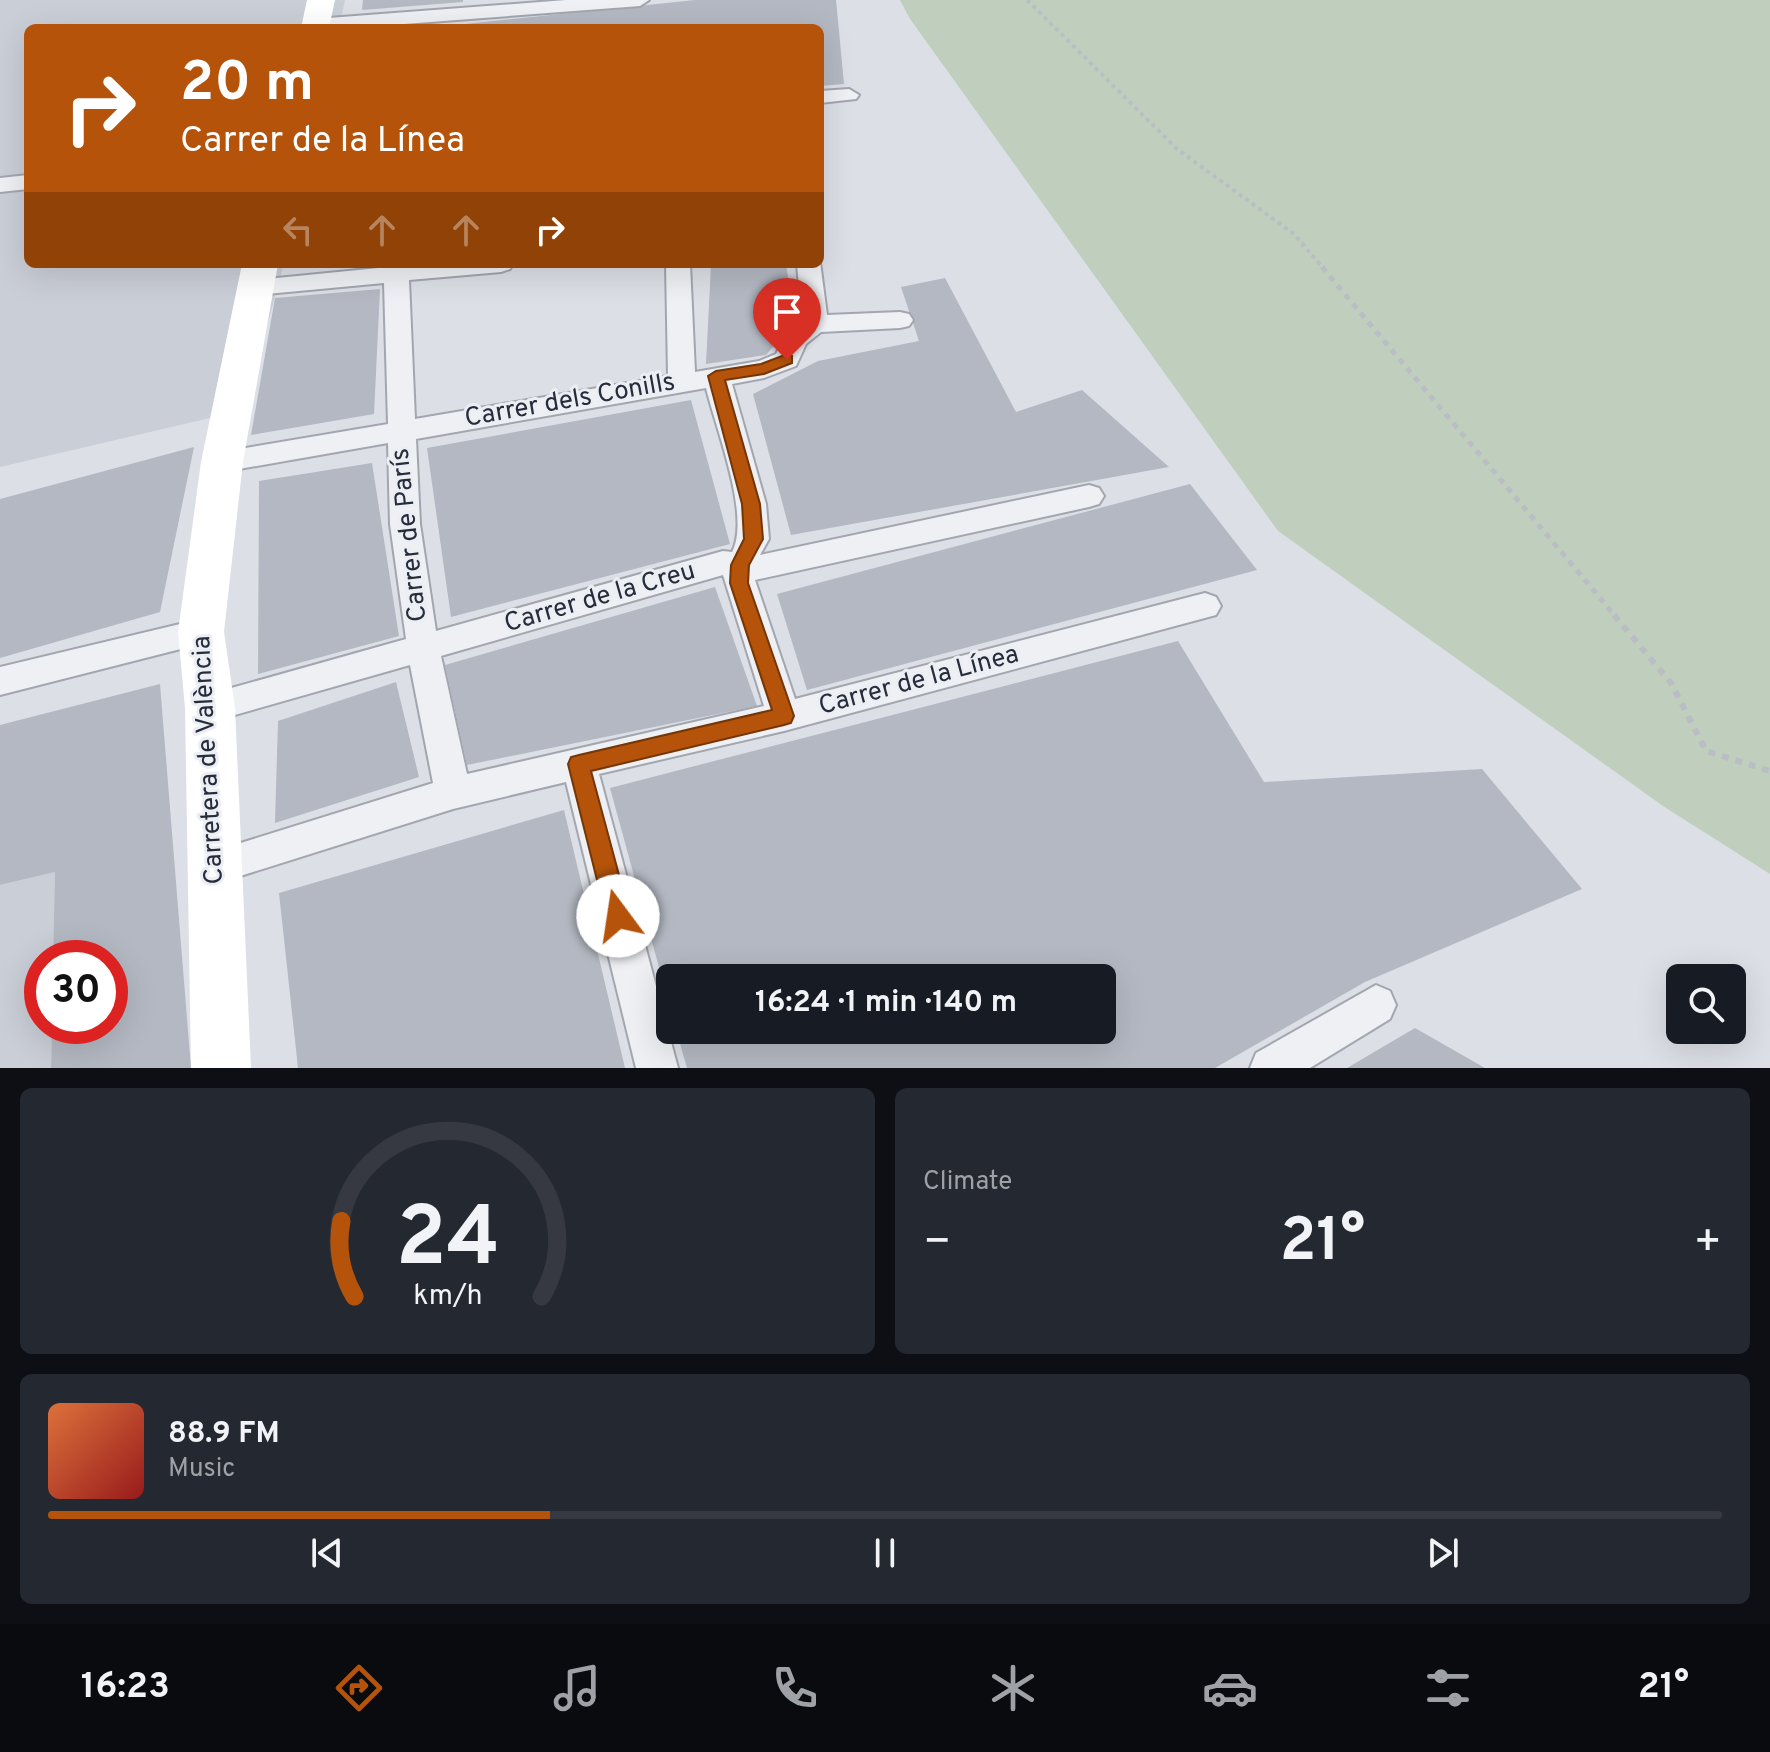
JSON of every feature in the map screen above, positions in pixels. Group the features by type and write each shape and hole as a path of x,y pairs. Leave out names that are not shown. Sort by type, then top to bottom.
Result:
{"street":[{"path":"317,18 640,0"},
{"path":"824,97 849,95"},
{"path":"0,185 24,182"},
{"path":"258,276 396,274 459,268"},
{"path":"678,268 682,381"},
{"path":"809,268 815,324 900,320"},
{"name":"Carrer de París","path":"396,274 405,524 423,648 453,793"},
{"name":"Carretera de València","path":"221,1068 210,708 201,632 222,462 258,276"},
{"name":"Carrer dels Conills","path":"222,462 764,369 787,360 795,340 815,324"},
{"path":"716,376 751,504 754,539 740,565 739,583 784,716"},
{"name":"Carrer de la Creu","path":"210,708 723,563 758,568 1089,496"},
{"name":"Carrer de la Línea","path":"215,867 453,793 784,716 1205,606"},
{"path":"0,681 201,632"},
{"path":"579,764 657,1068"},
{"path":"1271,1068 1376,1005"}],"path":[{"path":"1027,0 1177,149 1294,234 1671,683 1706,751 1770,771"}],"shaded area":[{"path":"0,0 345,0 340,24 24,24 24,268 283,268 244,410 0,467"},
{"path":"55,872 53,940 24,940 24,1044 52,1044 51,1068 0,1068 0,885"}],"green space":[{"path":"900,0 1770,0 1770,874 1663,806 1278,531 910,19"}],"building":[{"path":"363,0 463,0 463,2 362,10"},
{"path":"695,0 836,0 844,84 824,86 824,24 465,24"},
{"path":"711,268 787,268 795,321 766,355 706,364"},
{"path":"945,278 1016,412 1082,390 1169,467 791,535 753,394 818,361 919,341 901,287"},
{"path":"380,289 374,414 251,435 275,298"},
{"path":"691,400 730,544 451,617 427,448"},
{"path":"194,447 160,612 0,658 0,499"},
{"path":"372,463 399,636 258,674 259,481"},
{"path":"1190,484 1257,570 807,690 777,594"},
{"path":"715,587 757,706 467,765 445,665"},
{"path":"1178,641 1264,782 1482,769 1582,889 1365,982 1215,1068 687,1068 680,1044 1116,1044 1116,964 658,964 610,788"},
{"path":"396,682 419,777 275,823 278,721"},
{"path":"160,684 191,1068 51,1068 52,1044 128,1044 128,940 53,940 55,872 0,885 0,725"},
{"path":"564,810 625,1068 298,1068 279,893"},
{"path":"1415,1028 1485,1068 1347,1068"}],"route":[{"path":"618,916 579,764 784,716 739,583 740,565 754,539 751,504 716,376 764,369 787,360"}]}
